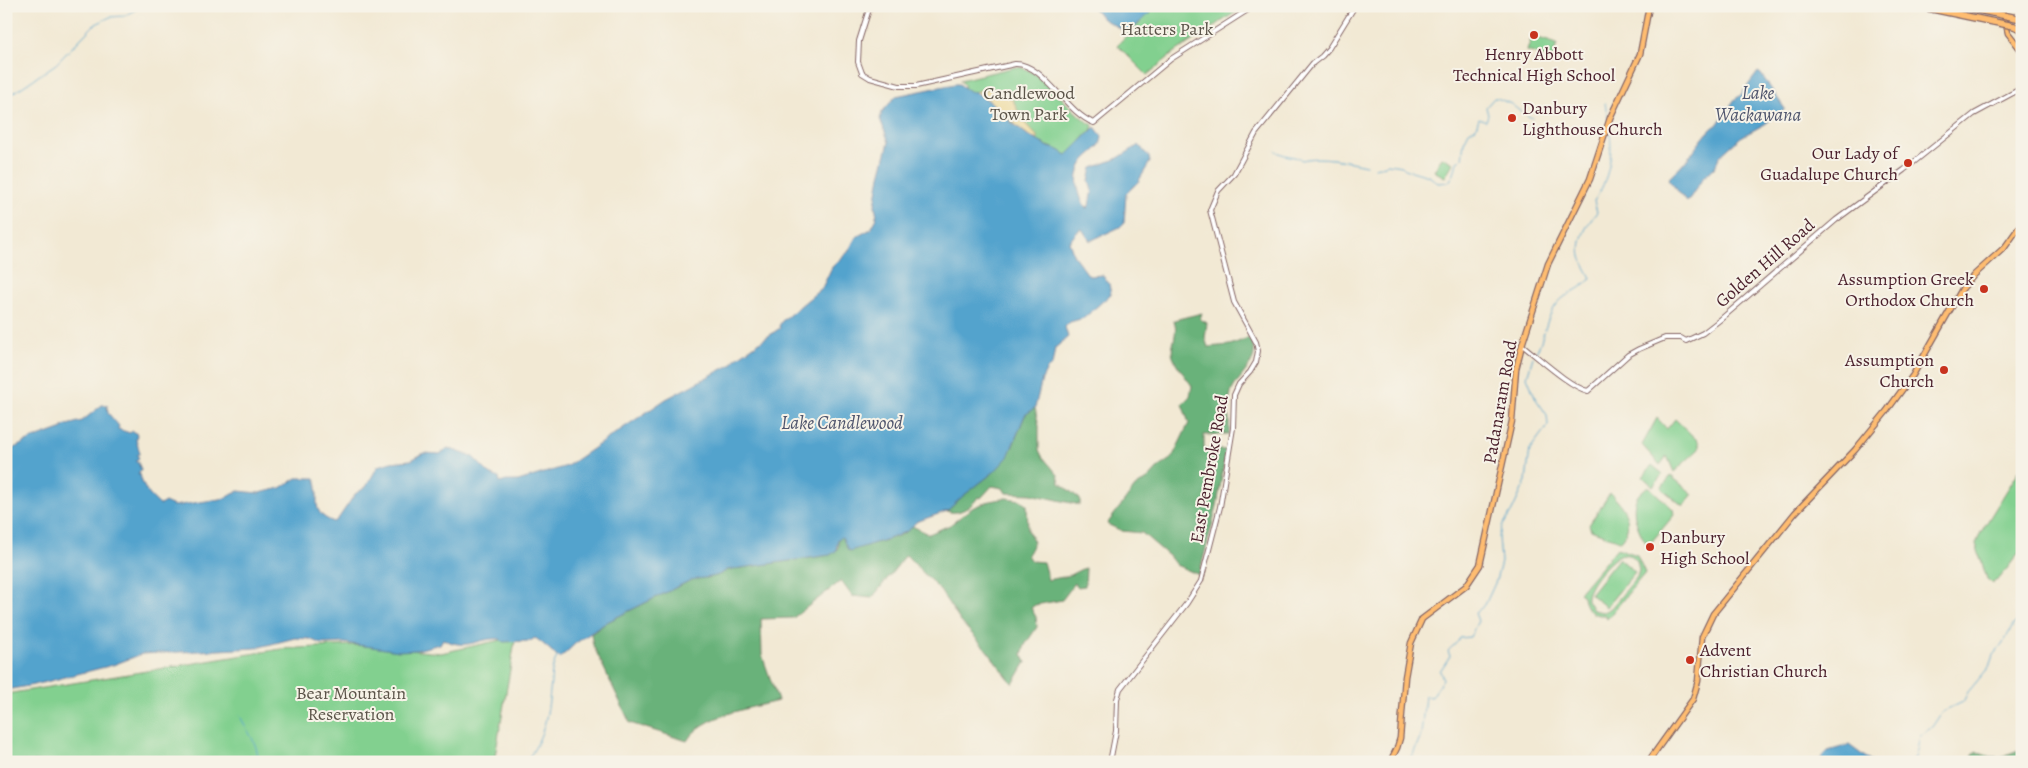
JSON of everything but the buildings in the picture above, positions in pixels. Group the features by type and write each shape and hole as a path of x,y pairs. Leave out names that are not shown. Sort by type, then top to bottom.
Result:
{"highway":[{"path":"1918,6 2022,29"},
{"path":"1960,6 2022,19"}],"main road":[{"name":"Padanaram Road","path":"1390,762 1400,738 1407,657 1416,630 1422,619 1431,611 1466,586 1480,565 1510,429 1516,369 1525,346 1548,264 1590,179 1607,127 1640,54 1649,6"},
{"path":"2002,6 2008,33 2022,51"},
{"path":"1648,762 1693,699 1698,680 1702,637 1713,614 1795,513 1855,450 1886,412 1913,376 1962,289 1974,275 2005,247 2022,223"}],"street":[{"path":"870,6 860,36 858,55 862,73 870,78 898,86 916,86 1016,64 1024,64 1038,74 1080,116 1094,123 1171,59 1254,6"},
{"name":"East Pembroke Road","path":"1109,761 1116,731 1117,699 1120,689 1188,603 1201,581 1220,506 1233,428 1232,404 1234,395 1239,384 1250,372 1257,356 1256,342 1234,302 1210,210 1211,205 1218,191 1234,174 1256,133 1313,63 1329,48 1355,6"},
{"name":"Golden Hill Road","path":"1525,346 1579,388 1588,391 1628,355 1639,349 1665,338 1681,338 1686,341 1703,333 1836,220 1904,170 1974,114 2022,88"}],"green space":[{"name":"Hatters Park","path":"1154,6 1245,6 1175,52 1147,75 1117,45 1150,13"},
{"path":"1532,36 1557,44 1552,59 1527,51"},
{"name":"Candlewood Town Park","path":"1015,67 1035,74 1083,119 1093,125 1092,129 1067,156 1016,128 963,87 965,86 960,80"},
{"path":"1442,157 1453,163 1445,177 1434,171"},
{"path":"1202,313 1200,319 1207,323 1205,338 1208,347 1230,345 1248,338 1253,345 1254,352 1253,359 1231,393 1229,434 1204,435 1204,449 1226,450 1217,506 1199,575 1176,565 1169,556 1142,533 1122,531 1107,524 1135,487 1149,478 1160,466 1172,458 1189,423 1182,404 1190,396 1192,386 1173,356 1174,320"},
{"path":"1035,408 1039,426 1039,450 1058,475 1060,483 1080,499 1080,505 1031,494 1006,493 1003,488 992,486 981,498 978,497 973,504 965,509 956,512 947,511 994,472 1012,448 1025,415"},
{"path":"1657,418 1667,429 1675,419 1699,442 1699,449 1674,472 1667,456 1660,465 1642,445"},
{"path":"1652,465 1663,474 1653,486 1643,477"},
{"path":"2022,466 2022,549 1999,579 1992,583 1987,579 1976,544 1981,532"},
{"path":"1671,476 1693,494 1683,506 1661,488"},
{"path":"1648,486 1673,509 1674,515 1648,546 1636,523 1634,509 1637,497"},
{"path":"1610,493 1624,510 1628,522 1625,534 1620,541 1591,530 1589,525"},
{"path":"1006,498 1021,500 1027,505 1028,531 1034,542 1027,555 1031,561 1043,562 1048,580 1067,576 1086,568 1085,586 1077,587 1075,583 1062,600 1035,605 1031,608 1036,617 1037,627 1025,645 1022,654 1026,662 1013,684 985,648 961,622 939,589 906,555 872,598 852,596 841,581 793,618 761,619 762,655 778,701 741,710 715,719 694,732 687,741 630,723 593,645 591,634 607,622 691,580 714,576 727,570 830,555 838,548 838,539 842,537 850,551 900,535 912,526 929,534 950,525 972,508 990,501"},
{"path":"1617,548 1637,555 1645,573 1607,619 1605,615 1590,611 1585,605 1583,596 1579,593","holes":["1623,554 1632,556 1637,561 1639,570 1637,577 1611,608 1603,612 1593,610 1587,600 1587,594 1594,581 1606,566 1618,556"]},
{"path":"1619,558 1635,572 1606,607 1590,594"},
{"name":"Bear Mountain Reservation","path":"501,640 515,641 494,762 6,762 6,694 281,649 354,645 441,653"},
{"path":"2022,750 2022,762 1969,762 1976,751 1987,756 1998,757"}],"sand":[{"path":"991,88 1013,100 1022,120 1037,136 1036,141 975,92"}],"water":[{"path":"1092,6 1154,6 1150,13 1128,33 1103,19"},
{"name":"Lake Wackawana","path":"1758,72 1785,109 1765,124 1741,137 1720,156 1715,167 1703,178 1688,201 1686,201 1668,179 1687,160 1713,127 1717,125 1735,99 1740,96"},
{"name":"Lake Candlewood","path":"955,84 975,92 991,102 1011,122 1029,136 1067,155 1095,127 1102,136 1100,145 1084,161 1078,174 1078,188 1086,209 1089,206 1091,194 1093,194 1089,181 1092,168 1118,158 1139,145 1149,157 1150,162 1138,182 1126,194 1124,223 1120,227 1090,241 1082,229 1069,242 1074,256 1089,276 1103,275 1109,284 1111,294 1084,318 1070,322 1065,327 1068,337 1055,348 1052,366 1047,369 1042,379 1035,408 1025,415 1008,457 994,472 947,511 916,522 909,530 894,537 850,551 842,537 838,539 836,551 830,555 727,570 714,576 691,580 607,622 576,643 560,658 535,638 530,641 503,642 500,639 492,639 466,644 452,643 443,639 440,644 417,650 399,651 344,643 321,644 310,639 295,638 256,648 142,654 113,665 34,685 6,690 6,452 32,439 63,428 63,426 82,421 102,405 107,405 108,413 119,426 118,429 130,433 132,431 137,434 136,440 140,453 137,455 139,458 136,462 138,462 141,470 138,475 140,474 147,491 160,505 165,502 174,506 226,498 238,491 259,493 281,488 297,478 315,478 318,509 321,514 334,522 355,494 366,487 378,466 391,462 411,460 424,453 440,454 448,448 473,457 490,474 499,478 500,483 518,481 567,466 666,399 732,364 735,359 780,328 779,326 782,321 822,288 832,267 848,252 856,237 871,229 877,218 875,216 877,216 875,205 889,142 880,119 882,112 896,96"},
{"path":"1849,745 1872,762 1818,762 1828,751"}],"waterway":[{"path":"6,98 56,64 94,25 110,17 124,16 142,6"},
{"path":"1375,168 1388,164 1402,166 1405,169 1429,176 1438,183 1449,182 1454,174 1457,162 1462,159 1464,142 1469,132 1476,128 1479,118 1486,121 1488,115 1486,107 1494,98 1511,104 1522,113"},
{"path":"1605,103 1608,119"},
{"path":"1527,116 1533,118"},
{"path":"1535,354 1550,315 1557,304 1591,278 1582,260 1580,247 1583,234 1597,212 1594,201 1607,175 1611,147 1609,128"},
{"path":"1276,151 1302,160 1326,158 1366,165"},
{"path":"1410,762 1421,735 1425,696 1432,697 1443,679 1440,671 1450,656 1448,651 1460,638 1470,637 1478,621 1475,613 1485,605 1496,581 1501,562 1499,537 1502,527 1526,481 1530,449 1548,425 1547,415 1536,399 1527,377 1533,357"},
{"path":"1913,762 1920,736 1932,727 1942,712 1963,702 1968,692 1989,667 1993,655 2002,645 2014,624 2022,618"},
{"path":"526,762 543,728 552,670 557,657"},
{"path":"240,715 254,743 258,762"}],"place":[{"name":"Henry Abbott Technical High School","path":"1534,35"},
{"name":"Danbury Lighthouse Church","path":"1512,118"},
{"name":"Our Lady of Guadalupe Church","path":"1908,163"},
{"name":"Assumption Greek Orthodox Church","path":"1984,289"},
{"name":"Assumption Church","path":"1944,370"},
{"name":"Danbury High School","path":"1650,547"},
{"name":"Advent Christian Church","path":"1690,660"}]}
